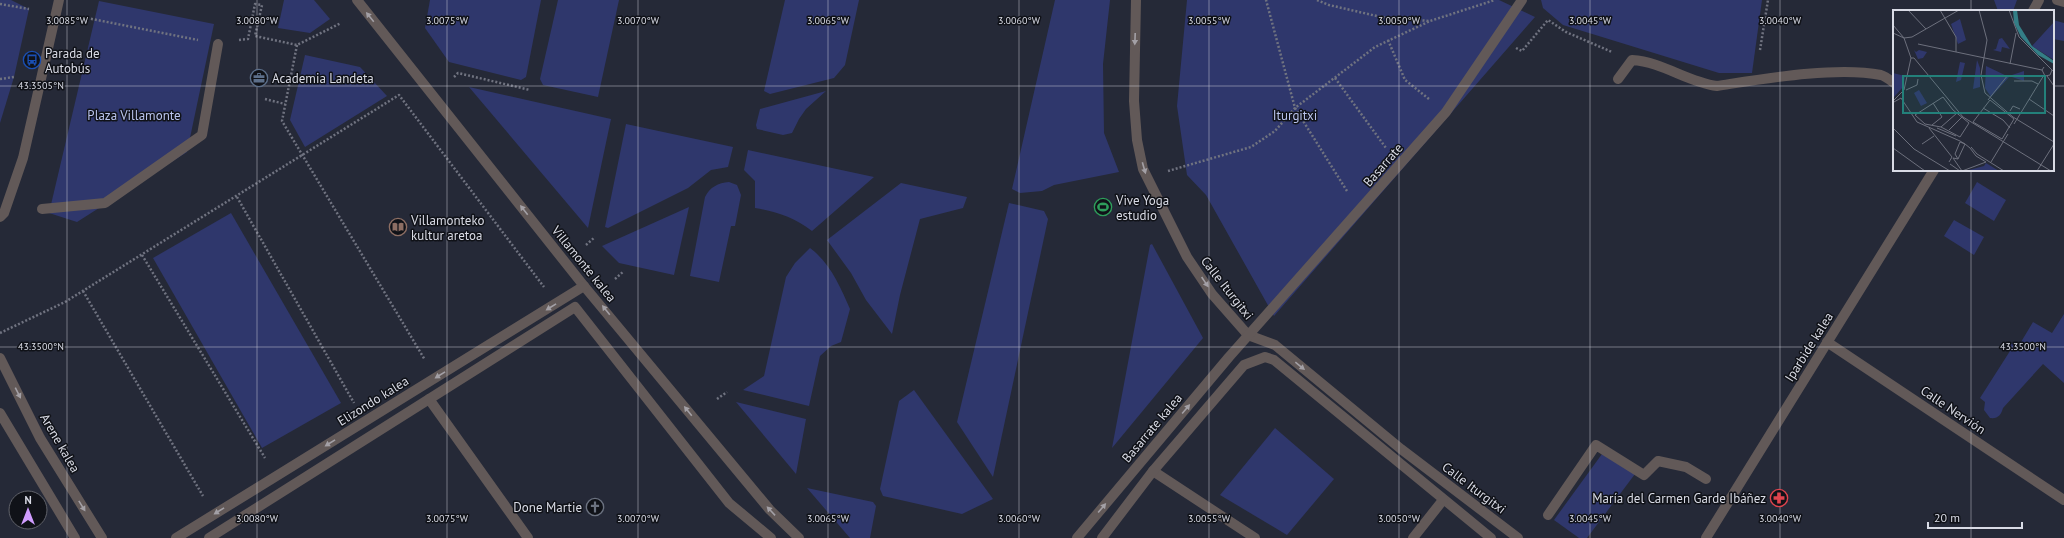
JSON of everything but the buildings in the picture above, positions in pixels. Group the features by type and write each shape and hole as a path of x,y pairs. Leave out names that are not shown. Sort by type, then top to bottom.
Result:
{"street":[{"path":"0,217 4,213 23,158 59,0"},
{"name":"Villamonte kalea","path":"356,0 584,286 770,510 799,538"},
{"name":"Calle Iturgitxi","path":"1136,0 1134,101 1138,140 1146,177 1187,257 1212,294 1248,335 1275,345 1401,449 1518,538"},
{"name":"Basarrate","path":"1248,335 1400,166 1446,112 1522,0"},
{"path":"2034,10 2039,0"},
{"path":"2057,0 2064,2"},
{"path":"42,209 105,203 202,134 218,44"},
{"path":"1618,79 1632,60 1645,61 1659,65 1704,84 1717,86 1805,75 1853,72 1882,76 1893,82"},
{"name":"Iparbide kalea","path":"1706,538 1933,171"},
{"name":"Elizondo kalea","path":"176,538 584,286"},
{"path":"209,538 575,307 729,503 771,538"},
{"name":"Basarrate kalea","path":"1077,538 1248,335"},
{"name":"Calle Nervión","path":"1828,342 2064,500"},
{"path":"1102,538 1154,471 1244,365 1265,357 1274,360 1491,538"},
{"name":"Arene kalea","path":"0,358 40,438 102,538"},
{"path":"429,399 528,538"},
{"path":"0,412 75,538"},
{"path":"1548,515 1596,445 1644,475 1658,461 1686,467 1706,479"},
{"path":"1154,471 1256,538"},
{"path":"1413,538 1443,500"}],"path":[{"path":"1266,0 1295,108 1360,211"},
{"path":"1317,0 1329,5 1381,17 1430,21"},
{"path":"1146,177 1251,146 1275,131 1295,108 1375,47 1430,21 1495,0"},
{"path":"1760,50 1768,0"},
{"path":"0,4 29,9"},
{"path":"86,18 218,44 248,39 255,4 262,5 255,36 297,45 341,23"},
{"path":"1529,41 1548,20 1566,32 1632,60"},
{"path":"1388,40 1405,80 1446,112"},
{"path":"297,45 282,121 436,378"},
{"path":"454,77 458,74 530,90"},
{"path":"0,79 14,77"},
{"path":"1335,78 1400,166"},
{"path":"0,334 84,291 399,95 556,304"},
{"path":"265,99 285,104"},
{"path":"236,197 365,422"},
{"path":"586,245 595,237"},
{"path":"142,255 276,476"},
{"path":"615,278 624,271"},
{"path":"84,291 214,514"},
{"path":"717,399 727,392"}],"green space":[{"path":"0,0 11,0 29,9 14,77 0,123"},
{"path":"284,0 314,0 330,19 310,33 278,28"},
{"path":"430,0 541,0 526,77 521,80 449,62 425,28"},
{"path":"558,0 619,0 598,97 543,85 540,79"},
{"path":"785,0 859,0 845,65 834,78 770,94 764,91"},
{"path":"1055,0 1110,0 1103,64 1104,133 1119,172 1054,185 1042,191 1020,193 1012,189"},
{"name":"Iturgitxi","path":"1187,0 1499,0 1535,17 1274,316 1206,195 1187,175 1177,106"},
{"path":"1541,0 1762,0 1752,73 1719,73 1563,25 1543,8"},
{"path":"1994,0 2017,0 2013,10 1998,10"},
{"name":"Plaza Villamonte","path":"99,1 214,24 187,152 77,222 49,213"},
{"path":"2054,20 2064,23 2064,41 2054,39"},
{"path":"305,55 360,67 387,96 305,147 290,120"},
{"path":"469,87 611,119 588,228"},
{"path":"826,91 806,109 792,133 783,135 757,129 756,125 760,109"},
{"path":"626,124 733,147 728,167 711,170 688,188 608,228 605,227"},
{"path":"748,150 874,177 812,231 785,216 771,211 755,208 755,181 744,170"},
{"path":"729,182 737,185 741,195 735,226 731,226 719,282 690,276 705,197 715,186 721,183"},
{"path":"1977,182 2006,200 1994,221 1965,203"},
{"path":"901,183 967,197 963,208 920,219 900,295 892,334 866,300 851,273 827,240"},
{"path":"1009,203 1044,211 1048,219 993,477 957,422"},
{"path":"689,207 674,275 619,263 602,246"},
{"path":"231,213 341,403 262,448 153,258"},
{"path":"1954,220 1984,237 1974,255 1944,236"},
{"path":"1152,244 1203,338 1112,448 1150,245"},
{"path":"810,248 829,268 850,309 841,342 831,346 820,356 809,406 743,390 764,376 786,277 795,263"},
{"path":"2064,314 2064,383 2043,364 2003,408 1999,416 1990,418 1984,410 1985,402 1980,398 2010,351 2008,349 2012,343 2018,347 2033,322 2052,333"},
{"path":"914,390 993,499 962,514 883,496 880,489 899,401"},
{"path":"736,402 806,419 796,474"},
{"path":"1275,428 1334,479 1287,535 1220,495"},
{"path":"1602,454 1635,474 1587,538 1579,538 1554,520"},
{"path":"807,488 873,502 876,506 870,538 850,538"}],"place":[{"name":"Parada de Autobús","path":"32,60"},
{"name":"Academia Landeta","path":"259,78"},
{"name":"Vive Yoga estudio","path":"1103,207"},
{"name":"Villamonteko kultur aretoa","path":"398,227"},
{"name":"María del Carmen Garde Ibáñez","path":"1779,498"},
{"name":"Done Martie","path":"595,507"}]}
